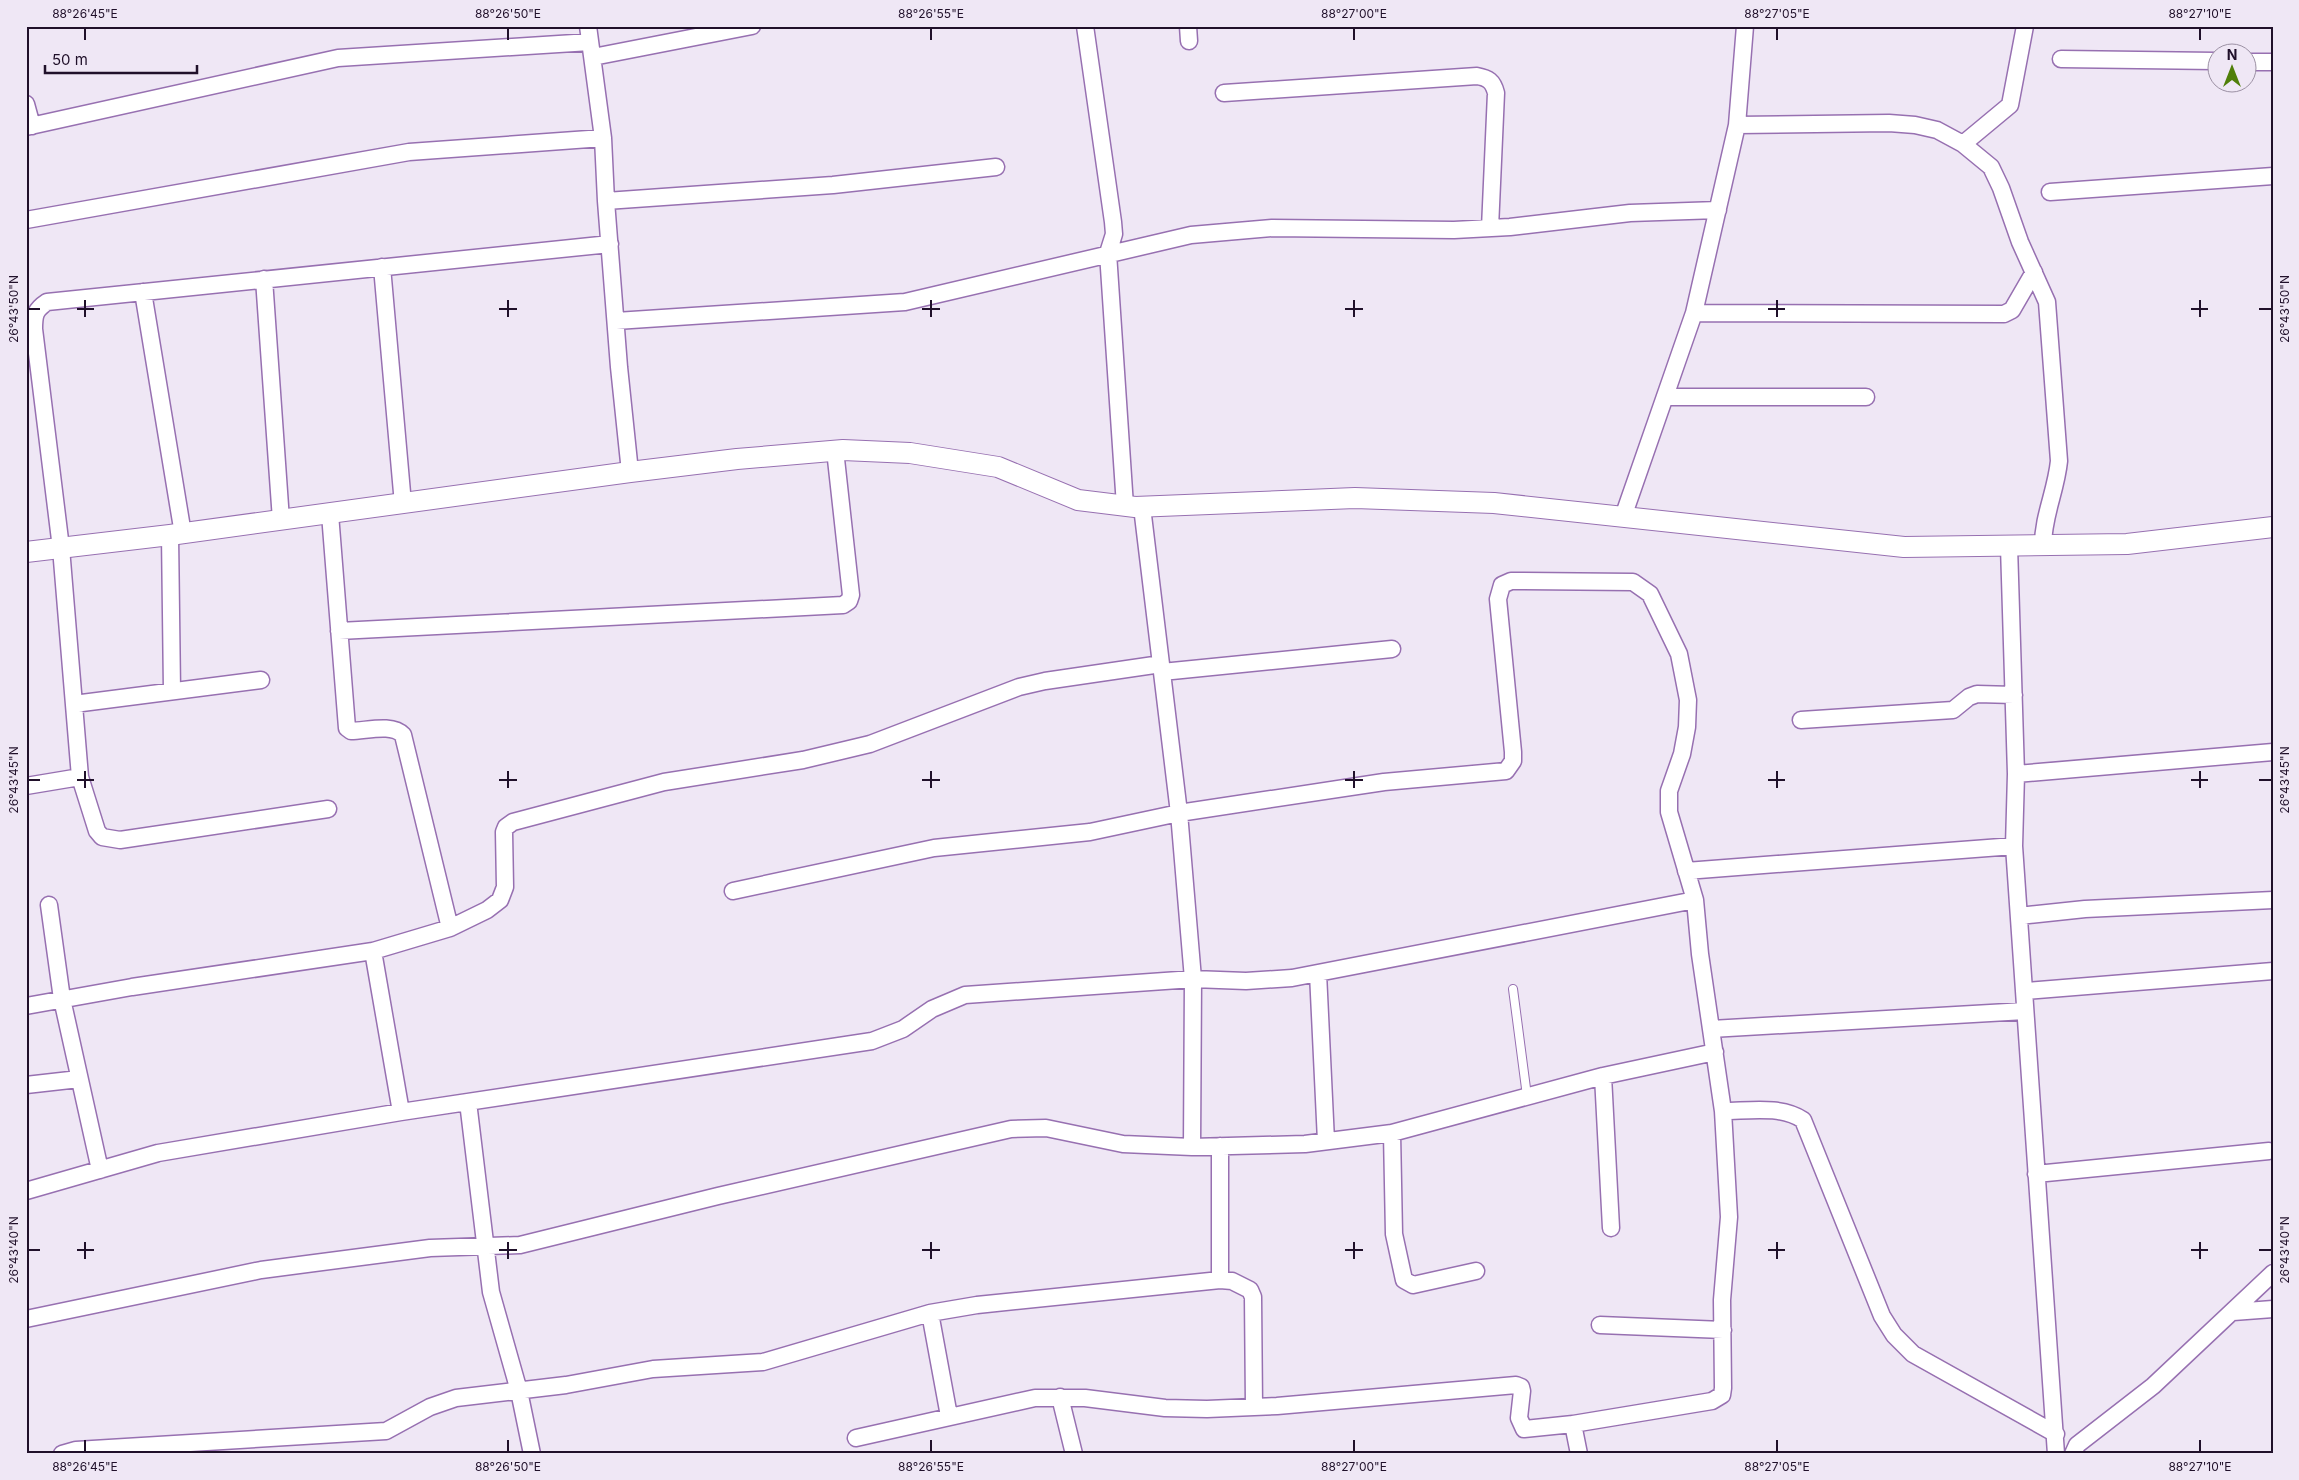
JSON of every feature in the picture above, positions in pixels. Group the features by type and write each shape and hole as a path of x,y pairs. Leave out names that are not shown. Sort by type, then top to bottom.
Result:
{"street":[{"path":"26,104 29,126 338,58 590,42 752,26"},
{"path":"1085,26 1113,222 1114,234 1108,252 1133,506 1161,668 1179,813 1192,979 1192,1147"},
{"path":"1623,517 1694,312 1738,125 1745,26"},
{"path":"1963,144 2010,105 2026,26"},
{"path":"590,42 604,138 606,201 630,472"},
{"path":"2061,59 2206,61"},
{"path":"2256,62 2273,62"},
{"path":"1224,93 1476,76 1487,78 1494,84 1496,93 1490,228"},
{"path":"1738,125 1906,124 1937,130 1963,144 1991,167 2048,309 2059,461 2057,480 2046,514 2043,546"},
{"path":"26,220 409,152 604,138"},
{"path":"606,201 833,185 996,168"},
{"path":"2050,192 2273,176"},
{"path":"616,321 906,302 1108,252 1191,235 1272,228 1490,228 1630,212 1718,210"},
{"path":"328,809 110,840 102,837 97,831 80,777 61,548 32,308 47,302 610,244"},
{"path":"382,267 403,504"},
{"path":"1694,312 2004,314 2012,310 2034,272"},
{"path":"264,279 281,520"},
{"path":"144,292 176,534 172,691"},
{"path":"1665,397 1866,397"},
{"path":"339,631 843,605 849,601 851,595 835,450"},
{"path":"26,552 330,514 630,472 835,450 910,453 998,467 1078,500 1133,506 1355,498 1494,503 1904,547 2127,544 2273,526"},
{"path":"330,514 347,728 351,731 392,728 399,730 403,735 450,928"},
{"path":"2009,546 2016,774 2014,846 2056,1454"},
{"path":"732,891 934,848 1090,832 1179,813 1384,782 1506,771 1513,761 1513,752 1498,599 1502,585 1511,581 1633,582 1650,594 1679,654 1688,700 1687,727 1682,754 1669,791 1669,812 1695,900 1722,1111 1729,1217 1722,1300 1724,1388 1718,1399 1573,1424 1524,1429 1520,1418 1522,1391 1521,1387 1516,1385 1265,1406 1165,1408 1060,1397 1035,1398 856,1438"},
{"path":"26,1006 132,986 373,951 450,928 487,910 500,900 505,886 504,832 506,827 513,822 664,782 803,760 870,744 1019,687 1046,681 1161,668 1392,649"},
{"path":"74,704 261,680"},
{"path":"1801,720 1953,710 1969,697 1977,694 2014,695"},
{"path":"2016,774 2273,752"},
{"path":"26,786 80,777"},
{"path":"1686,871 2014,846"},
{"path":"26,1190 158,1153 401,1112 872,1041 903,1029 932,1009 965,995 1192,979 1246,982 1292,978 1695,900"},
{"path":"2019,916 2085,909 2273,900"},
{"path":"49,905 62,999 100,1170"},
{"path":"373,951 401,1112"},
{"path":"2024,991 2273,972"},
{"path":"1318,973 1326,1142"},
{"path":"1711,1029 2026,1011"},
{"path":"26,1319 261,1270 430,1248 520,1245 718,1196 1011,1129 1046,1128 1123,1144 1192,1147 1326,1142 1392,1133 1603,1076 1715,1052"},
{"path":"1603,1076 1610,1228"},
{"path":"26,1085 79,1079"},
{"path":"468,1102 491,1292 519,1391 532,1454"},
{"path":"1722,1111 1780,1111 1794,1114 1803,1120 1882,1316 1894,1335 1913,1354 2056,1434"},
{"path":"1392,1133 1394,1234 1396,1253 1404,1280 1413,1284 1476,1271"},
{"path":"1220,1146 1226,1281"},
{"path":"2036,1174 2269,1151"},
{"path":"2073,1454 2077,1445 2153,1386 2273,1273"},
{"path":"62,1454 76,1450 386,1431 444,1402 566,1385 653,1369 763,1362 930,1313 977,1305 1226,1281 1250,1290 1254,1308 1265,1406"},
{"path":"2233,1312 2273,1309"},
{"path":"930,1313 949,1416"},
{"path":"1600,1325 1722,1330"},
{"path":"1060,1397 1074,1454"},
{"path":"1573,1424 1579,1454"}],"lane":[{"path":"1513,989 1527,1096"}]}
